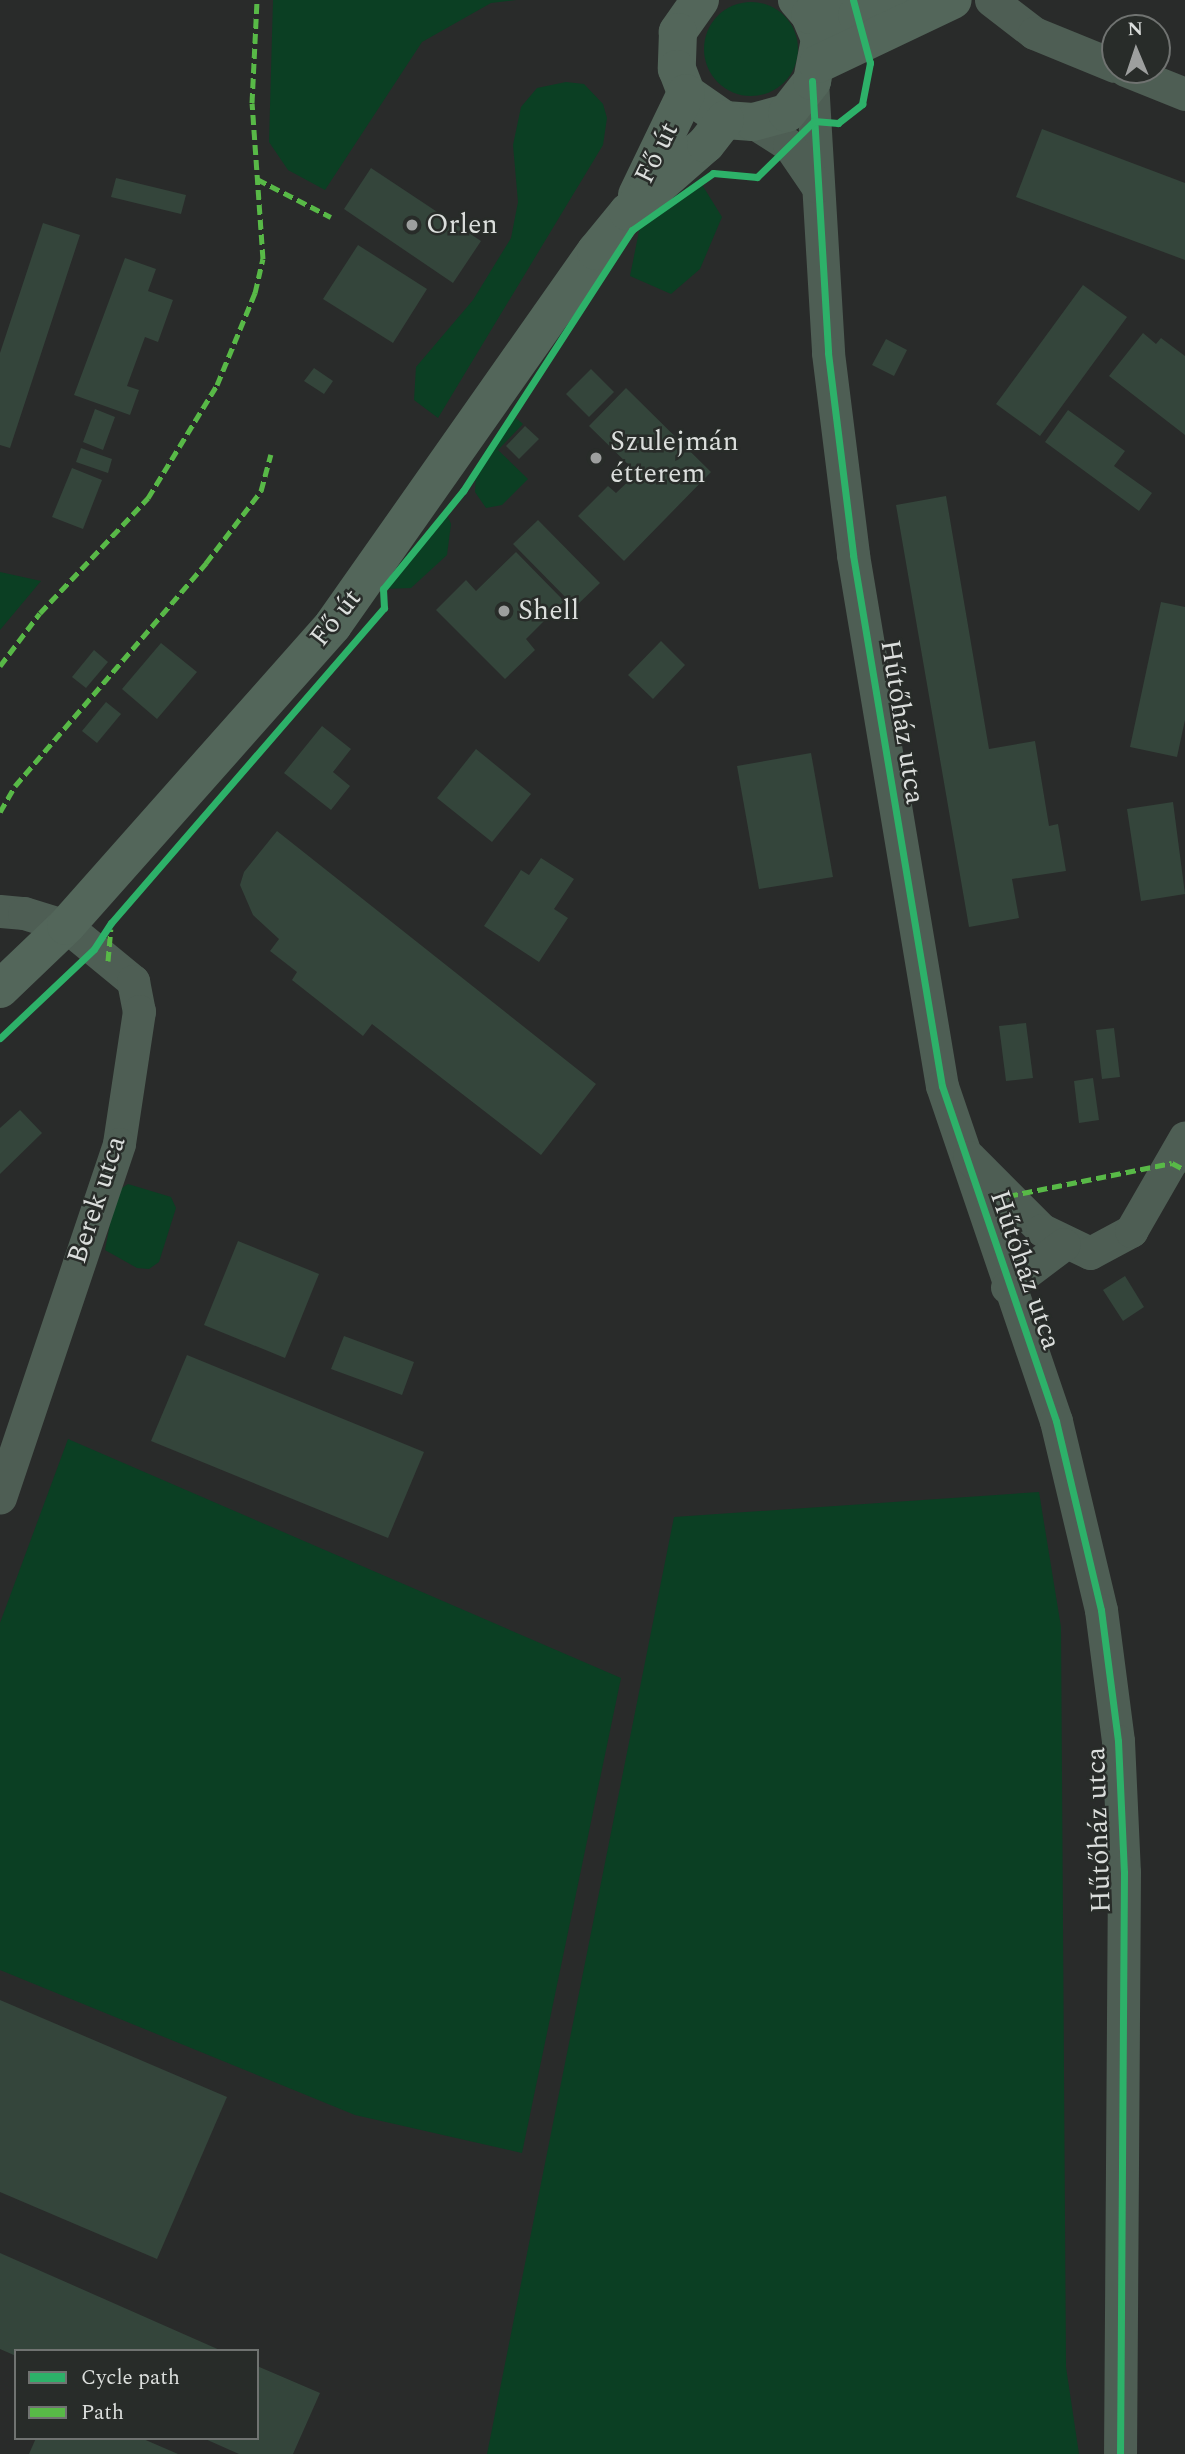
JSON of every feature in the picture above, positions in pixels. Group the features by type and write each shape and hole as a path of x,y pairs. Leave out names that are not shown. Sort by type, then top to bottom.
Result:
{"main road":[{"name":"Fő út","path":"0,989 66,926 333,625 596,251 628,212 706,144 739,121 686,93 677,69 678,32 699,0"},
{"path":"803,7 857,15 919,0"},
{"path":"815,73 953,0"},
{"path":"739,121 787,113 815,73 820,39 803,7"},
{"name":"Fő út","path":"628,212 686,93"}],"street":[{"path":"991,0 1034,33 1101,60"},
{"name":"Hűtőház utca","path":"815,73 818,188 828,353 853,555 942,1086 1007,1287 1056,1421 1101,1610 1118,1741 1124,1872 1120,2454"},
{"path":"1160,84 1185,94"},
{"path":"739,121 789,145 818,188"},
{"path":"0,911 24,913 66,926"},
{"name":"Berek utca","path":"0,1497 119,1144 139,1011 133,981 66,926"},
{"path":"962,1150 1042,1230 1064,1244 1090,1253 1131,1231 1185,1138"},
{"path":"1007,1287 1064,1244"}],"green space":[{"path":"273,0 516,0 491,3 422,42 325,190 288,170 269,142"},
{"path":"751,2 769,5 784,16 795,31 798,49 795,67 784,82 769,93 751,96 733,93 718,82 707,67 704,49 707,31 718,16 733,5"},
{"path":"566,82 584,84 603,104 607,118 603,145 438,418 414,400 416,367 473,300 511,238 518,202 513,145 521,107 537,88"},
{"path":"701,183 722,217 700,269 671,294 630,276 640,226"},
{"path":"516,418 523,424 498,450 528,479 502,505 486,508 475,492 476,471 486,449"},
{"path":"445,509 451,524 447,555 411,588 383,589"},
{"path":"0,572 41,581 0,630"},
{"path":"128,1184 171,1197 176,1208 159,1262 149,1269 137,1268 105,1250 116,1192"},
{"path":"68,1439 621,1678 522,2153 355,2115 0,1970 0,1623"},
{"path":"1039,1492 1061,1627 1066,2367 1079,2454 487,2454 674,1517"}],"building":[{"path":"1042,129 1185,183 1185,260 1016,197"},
{"name":"Orlen","path":"371,168 481,241 453,283 344,209"},
{"path":"116,178 186,195 181,214 111,197"},
{"path":"43,223 80,235 10,448 0,445 0,353"},
{"path":"358,245 427,289 393,343 323,299"},
{"path":"125,258 156,269 148,291 173,300 158,342 145,337 127,386 139,390 130,415 74,395"},
{"path":"1083,285 1127,317 1040,436 996,404"},
{"path":"1143,333 1156,344 1161,338 1185,356 1185,435 1109,376"},
{"path":"886,339 907,350 894,376 872,365"},
{"path":"314,368 333,381 324,394 304,381"},
{"path":"591,369 614,392 589,417 566,394"},
{"path":"626,388 711,472 624,561 578,516 608,486 616,493 637,473 589,426"},
{"path":"95,409 115,417 103,450 83,442"},
{"path":"1068,410 1125,451 1114,466 1152,493 1139,511 1045,442"},
{"path":"525,426 539,439 519,459 506,446"},
{"path":"81,448 112,459 108,473 76,462"},
{"path":"72,468 102,480 83,529 52,517"},
{"path":"946,496 989,749 1035,741 1049,826 1058,824 1066,871 1012,879 1019,918 969,927 896,505"},
{"path":"538,520 600,583 575,607 513,544"},
{"path":"516,552 564,601 526,639 535,650 505,679 436,610 466,580 476,591"},
{"path":"1161,602 1185,607 1185,720 1177,757 1130,747"},
{"path":"661,641 685,665 653,699 628,675"},
{"path":"161,643 197,672 157,719 122,689"},
{"path":"94,650 108,662 86,688 72,677"},
{"path":"106,702 121,714 97,743 82,731"},
{"path":"322,726 351,749 333,772 350,786 331,810 284,773"},
{"path":"476,749 531,794 492,842 437,798"},
{"path":"811,753 833,877 759,889 737,766"},
{"path":"1173,802 1185,894 1141,901 1127,809"},
{"path":"277,831 596,1084 541,1155 372,1024 363,1036 292,980 297,972 270,951 279,939 253,915 240,885 244,872"},
{"path":"541,858 574,879 554,909 568,918 539,962 484,926 521,870 529,875"},
{"path":"1026,1023 1033,1078 1006,1081 999,1026"},
{"path":"1114,1028 1120,1077 1102,1079 1096,1030"},
{"path":"1093,1078 1099,1120 1079,1123 1074,1081"},
{"path":"20,1110 42,1133 0,1174 0,1128"},
{"path":"238,1241 319,1274 285,1358 204,1325"},
{"path":"1125,1276 1144,1307 1123,1321 1103,1290"},
{"path":"344,1336 414,1362 402,1395 331,1369"},
{"path":"187,1355 424,1452 388,1538 151,1441"},
{"path":"0,2000 227,2097 157,2259 0,2192"},
{"path":"0,2253 217,2349 14,2349 14,2355 0,2349"},
{"path":"259,2367 320,2393 293,2454 239,2454 208,2440 259,2440"},
{"path":"35,2440 146,2440 178,2454 29,2454"}],"marked path":[{"path":"0,666 40,613 148,498 217,385 255,293 263,259 252,103 257,0"},
{"path":"257,179 331,217"},
{"path":"0,812 15,786 206,563 261,491 271,454"},
{"path":"108,961 111,929"},
{"path":"1008,1196 1172,1163 1185,1170"}],"cycle path":[{"path":"0,1038 94,949 111,923 384,608 383,589 463,491 632,230 713,173 757,177 814,121 838,123 862,104 870,63 853,0"},
{"path":"812,81 828,353 853,555 942,1086 1056,1421 1101,1610 1118,1741 1124,1872 1120,2454"}],"place":[{"name":"Orlen","path":"412,225"},
{"name":"Szulejmán étterem","path":"596,458"},
{"name":"Shell","path":"504,611"}]}
